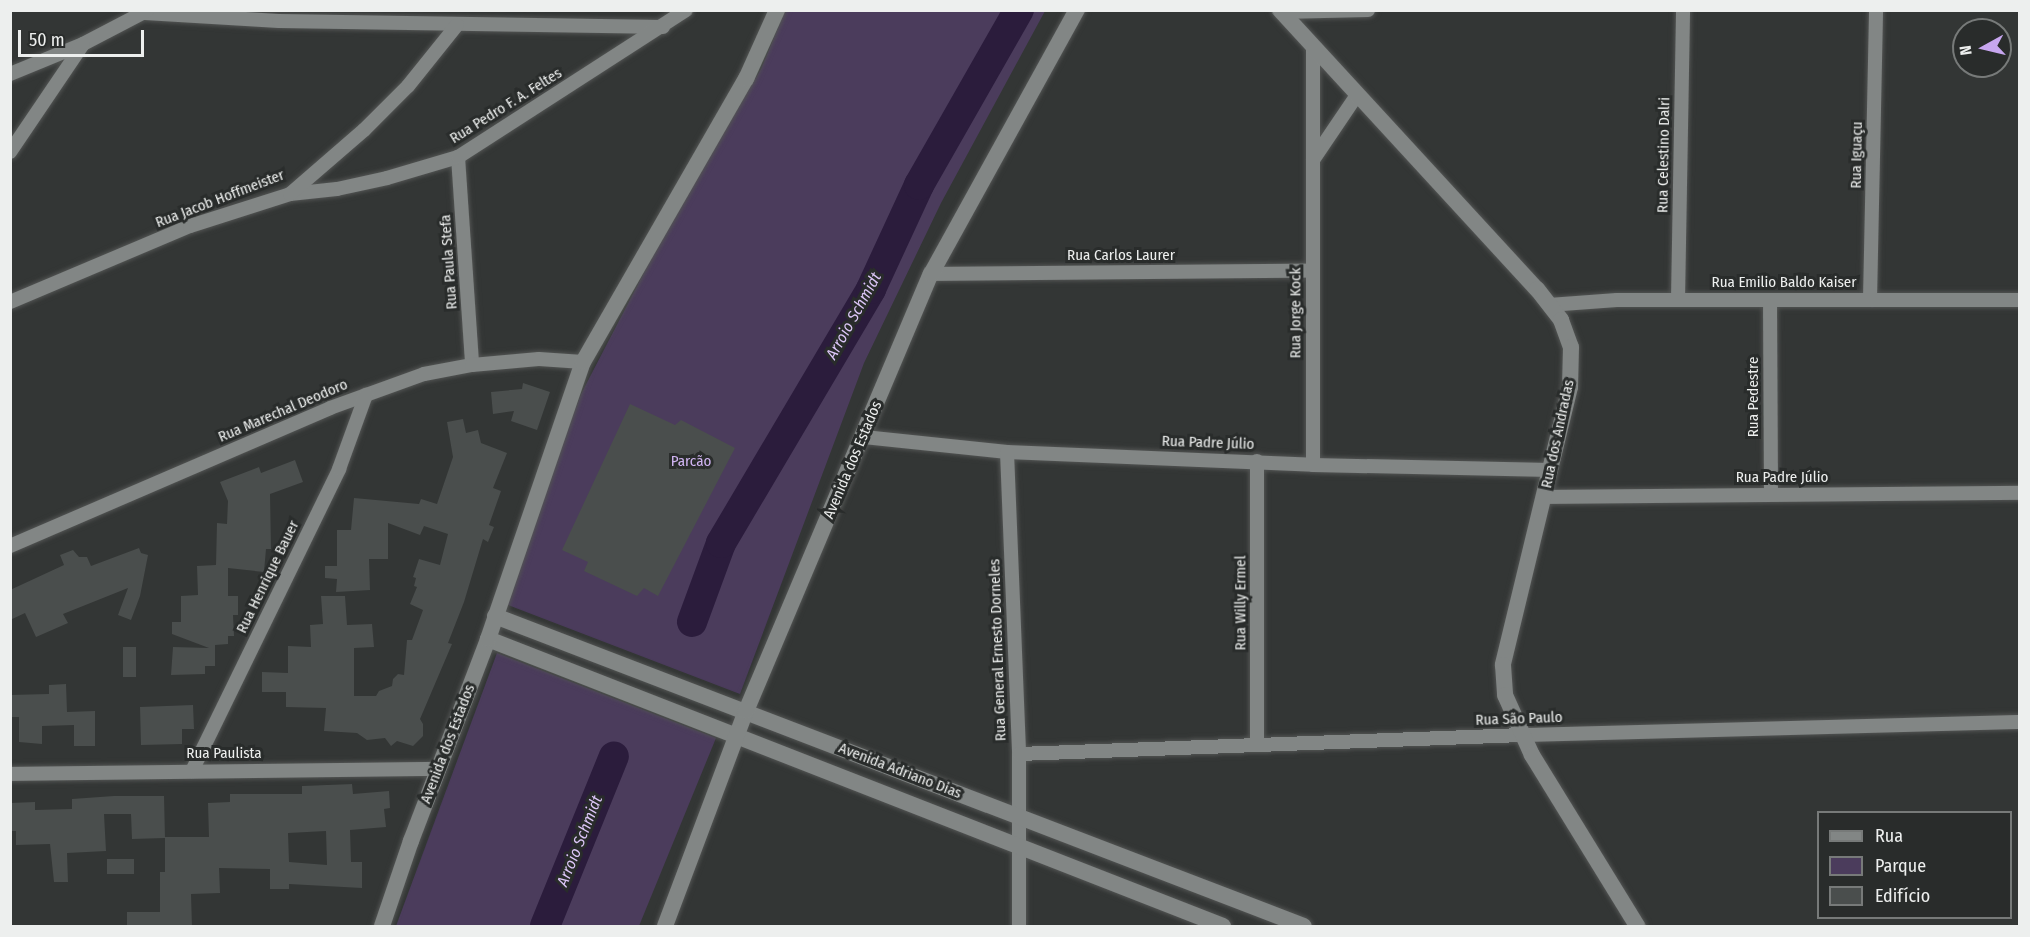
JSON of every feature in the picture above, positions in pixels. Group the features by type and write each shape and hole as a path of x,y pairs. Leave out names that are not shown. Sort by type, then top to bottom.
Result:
{"street":[{"name":"Rua Pedro F. A. Feltes","path":"290,194 337,189 387,178 458,156 663,27 686,10"},
{"name":"Avenida dos Estados","path":"382,927 438,769 488,639 583,362 746,79 777,10"},
{"name":"Avenida dos Estados","path":"665,927 746,711 931,274 1077,10"},
{"path":"1281,11 1368,10"},
{"name":"Rua Celestino Dalri","path":"1678,300 1683,10"},
{"name":"Rua Iguaçu","path":"1870,300 1876,10"},
{"name":"Rua dos Andradas","path":"1281,11 1313,49 1561,320 1571,347 1570,387 1503,665 1505,695 1532,755 1638,927"},
{"path":"10,74 83,44 146,12 279,21 663,27"},
{"name":"Rua Jacob Hoffmeister","path":"10,302 190,226 290,194 364,130 408,86 457,25"},
{"path":"10,152 83,44"},
{"name":"Rua Jorge Kock","path":"1313,49 1313,465"},
{"path":"1313,160 1357,95"},
{"name":"Rua Paula Stefa","path":"458,156 472,365"},
{"name":"Rua Carlos Laurer","path":"931,274 1312,271"},
{"name":"Rua Emilio Baldo Kaiser","path":"1549,305 1617,300 2019,300"},
{"name":"Rua Pedestre","path":"1770,300 1771,494"},
{"name":"Rua Marechal Deodoro","path":"10,546 330,408 424,374 472,365 539,359 583,362"},
{"name":"Rua Henrique Bauer","path":"192,771 339,469 366,395"},
{"name":"Rua Padre Júlio","path":"864,436 1007,452 1313,465 1551,470"},
{"name":"Rua General Ernesto Dorneles","path":"1007,452 1019,754 1019,927"},
{"name":"Rua Willy Ermel","path":"1257,461 1257,744"},
{"name":"Rua Padre Júlio","path":"1545,497 2019,493"},
{"name":"Avenida Adriano Dias","path":"495,616 1020,817 1274,921 1304,927"},
{"name":"Avenida Adriano Dias","path":"488,639 1222,927"},
{"name":"Rua São Paulo","path":"1019,754 1523,735 2019,722"},
{"name":"Rua Paulista","path":"10,774 438,769"}],"green space":[{"name":"Parcão","path":"785,11 1045,11 941,203 864,363 740,694 503,603 581,394 664,234 761,69"},
{"path":"497,653 716,738 639,926 396,926"}],"building":[{"path":"523,383 550,392 537,430 511,421 514,411 493,414 491,392 522,389"},
{"path":"630,404 675,425 681,420 735,448 658,596 644,588 637,596 584,571 588,562 562,550"},
{"path":"463,419 466,433 478,430 481,443 507,453 493,488 501,491 489,525 494,527 488,542 483,539 464,602 448,643 452,644 420,719 423,724 423,736 413,746 397,741 391,746 385,738 367,740 357,733 324,731 326,708 286,707 286,692 262,692 262,672 288,673 288,646 311,647 310,625 323,624 321,596 345,596 347,625 372,624 374,647 354,648 354,696 376,696 379,691 392,686 393,679 398,674 404,675 407,640 412,640 423,610 410,604 417,587 414,586 416,578 413,577 419,559 440,565 448,534 424,526 420,535 388,523 388,559 369,559 370,590 336,592 337,579 325,578 325,566 337,566 337,530 351,530 354,498 419,504 421,499 437,504 453,457 447,422"},
{"path":"295,460 303,482 270,494 271,549 266,549 264,572 228,568 228,596 238,596 238,615 233,615 234,636 228,636 228,644 215,645 215,666 205,666 205,674 171,675 173,647 209,648 172,634 172,622 181,622 181,596 198,595 197,566 216,565 217,523 227,524 228,501 220,482 259,467 261,473"},
{"path":"139,548 141,553 148,555 140,596 131,620 118,615 128,588 63,614 68,623 36,637 25,613 10,620 10,590 64,565 60,555 73,550 79,557 87,557 91,566"},
{"path":"123,647 136,647 136,677 123,677"},
{"path":"66,684 67,712 95,711 95,746 74,746 74,725 42,726 42,744 19,742 19,717 10,717 10,695 49,694 49,685"},
{"path":"193,705 194,729 182,729 182,744 141,745 140,707"},
{"path":"352,784 353,794 389,791 390,808 384,809 386,827 350,830 351,862 362,862 362,888 289,884 289,889 270,889 270,869 219,868 220,893 191,894 192,927 127,927 127,912 160,912 160,872 165,872 165,837 209,837 208,803 230,802 230,794 302,794 302,786","holes":["326,831 327,865 289,862 288,833"]},
{"path":"164,796 165,838 132,839 131,814 104,814 106,851 67,853 68,882 54,882 50,844 16,845 16,831 10,831 10,803 35,802 35,810 72,809 72,799"},
{"path":"107,859 134,859 134,874 107,874"}],"waterway":[{"name":"Arroio Schmidt","path":"692,622 721,543 871,289 919,185 1019,10"},
{"name":"Arroio Schmidt","path":"545,926 614,756"}]}
